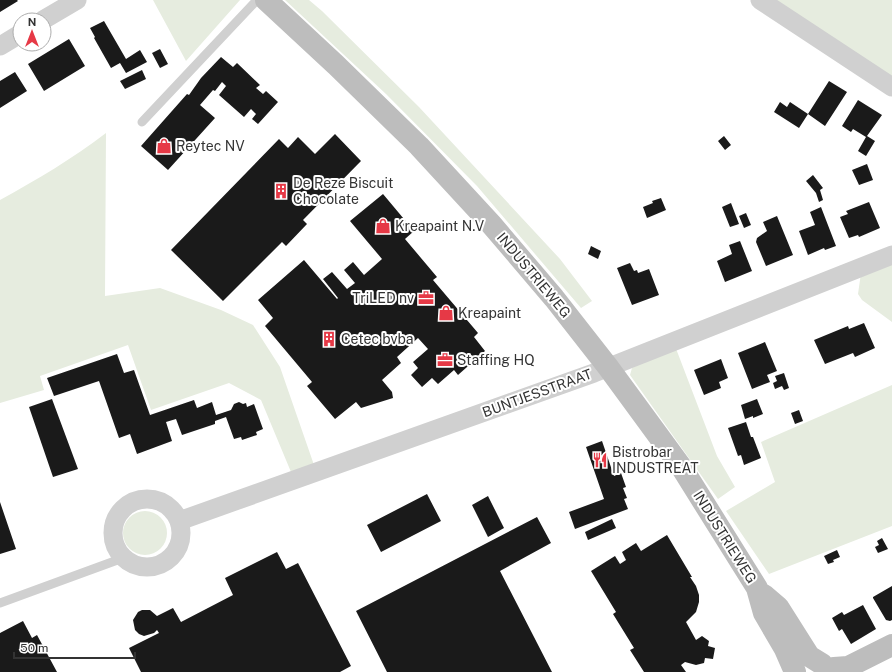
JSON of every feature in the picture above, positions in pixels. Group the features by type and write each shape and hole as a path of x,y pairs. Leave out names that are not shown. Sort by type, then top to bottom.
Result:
{"main road":[{"name":"INDUSTRIEWEG","path":"266,0 336,64 419,146 491,224 554,298 608,367 682,468 757,588 778,607 809,656 832,668"},
{"name":"INDUSTRIEWEG","path":"757,588 764,613 796,672"},
{"path":"802,672 808,668 848,667 892,645"},
{"path":"873,672 892,660"}],"street":[{"path":"52,15 77,0"},
{"path":"760,0 892,88"},
{"path":"0,46 12,39"},
{"name":"BUNTJESSTRAAT","path":"179,521 594,373 892,256"},
{"path":"144,499 155,500 165,504 174,512 179,521 181,533 179,544 174,554 166,562 155,566 144,567 133,564 123,558 116,549 113,538 113,527 117,516 128,504 133,501 144,499"}],"lane":[{"path":"142,122 257,0"},
{"path":"0,603 123,558"}],"shaded area":[{"path":"153,0 240,0 186,61"},
{"path":"285,0 309,0 322,11 419,107 560,259 592,301 581,308 477,186 386,94"},
{"path":"773,0 892,0 892,80"},
{"path":"106,133 105,296 160,288 221,310 253,325 280,367 314,465 291,472 261,400 229,383 151,410 128,345 40,376 44,390 0,403 0,200 54,168"},
{"path":"892,261 892,322 862,300 858,294 861,273"},
{"path":"675,346 717,456 735,487 718,499 630,375 632,368"},
{"path":"892,385 892,526 769,574 726,511 775,482 761,442"},
{"path":"145,511 157,515 163,521 167,533 163,545 157,551 145,555 133,551 127,545 123,533 127,521 133,515"}],"building":[{"path":"0,0 17,0 18,1 0,12"},
{"path":"104,21 126,59 140,50 147,62 126,73 120,63 111,68 90,28"},
{"path":"69,39 85,66 44,91 28,64 48,52 52,52 52,49"},
{"path":"160,49 168,64 160,68 152,53"},
{"path":"221,57 233,67 237,63 260,85 256,88 263,94 266,91 278,102 258,124 252,119 256,114 251,109 244,117 219,95 226,86 222,82 200,105 215,118 168,170 141,146 187,94 189,95 201,78"},
{"path":"142,70 146,79 125,89 120,81"},
{"path":"15,72 27,91 0,108 0,81"},
{"path":"829,81 847,92 825,126 808,114"},
{"path":"858,100 882,115 867,136 875,141 866,156 858,151 866,137 853,129 851,132 842,126"},
{"path":"780,102 787,107 790,102 808,114 799,128 774,112"},
{"name":"De Reze Biscuit Chocolate","path":"335,134 361,161 303,220 307,224 286,246 282,242 223,301 171,250 279,139 288,148 298,137 315,154"},
{"path":"724,136 731,145 725,150 718,141"},
{"path":"867,164 873,180 859,185 852,170"},
{"path":"813,175 823,188 820,190 823,200 819,202 816,193 806,181"},
{"path":"383,194 414,231 405,239 437,277 433,280 478,333 474,337 485,351 458,375 454,370 438,384 432,378 422,387 411,375 418,368 413,362 428,349 418,338 397,357 401,363 382,380 392,392 393,398 361,408 356,402 335,419 307,386 312,382 265,326 273,318 258,300 304,260 337,299 338,298 323,279 332,272 347,289 355,283 344,270 353,262 364,275 382,259 350,221"},
{"path":"661,198 666,210 647,218 643,207 653,203 652,201"},
{"path":"869,202 880,228 859,237 858,235 849,238 840,217 848,214 846,211"},
{"path":"731,203 739,224 730,227 722,207"},
{"path":"821,207 836,246 825,250 824,248 808,255 799,231 815,225 810,212"},
{"path":"746,213 751,225 744,228 739,216"},
{"path":"777,216 793,255 766,266 756,242 757,238 767,231 763,222"},
{"path":"740,241 752,271 725,282 717,261 732,254 729,245"},
{"path":"591,246 601,251 598,259 588,254"},
{"path":"630,263 634,271 637,270 638,273 649,269 659,295 632,305 617,268"},
{"path":"864,323 875,348 855,357 853,353 825,364 814,340 848,326 849,329"},
{"path":"765,342 777,371 767,375 770,382 752,389 738,353"},
{"path":"117,354 124,373 134,370 150,415 194,400 197,408 212,402 216,415 231,410 234,404 239,402 243,404 246,403 247,407 254,404 263,429 256,432 257,435 242,440 241,437 234,439 226,417 215,421 215,424 182,435 176,419 166,422 172,441 137,454 130,434 119,438 99,381 54,396 47,378"},
{"path":"721,359 728,378 719,382 721,388 704,395 694,370"},
{"path":"784,373 789,388 784,390 782,386 775,389 773,383 777,381 775,376"},
{"path":"52,399 78,469 53,477 29,407"},
{"path":"757,399 763,414 745,419 741,405"},
{"path":"799,410 803,421 795,424 791,413"},
{"path":"746,422 761,458 744,465 741,455 738,456 728,428"},
{"path":"602,441 614,476 621,473 626,487 623,488 627,498 624,499 628,509 575,529 569,512 604,499 586,447"},
{"path":"427,494 441,521 381,552 367,525"},
{"path":"488,496 504,528 488,537 472,505"},
{"path":"0,502 16,549 0,554"},
{"path":"537,517 551,543 500,571 552,672 387,672 356,611"},
{"path":"612,519 616,528 588,540 585,532"},
{"path":"667,535 692,577 690,577 696,586 699,595 699,602 696,612 686,622 696,640 702,636 709,641 708,646 715,648 713,659 705,658 704,663 696,665 685,662 681,665 686,672 644,672 630,650 634,648 613,614 616,612 591,571 615,556 620,564 626,560 622,552 636,543 641,551"},
{"path":"882,538 888,549 878,553 875,547 879,545 877,541"},
{"path":"837,550 840,557 833,560 834,562 828,564 824,556"},
{"path":"277,552 286,569 298,563 351,666 340,672 141,672 129,648 159,633 157,630 154,633 144,636 135,630 133,620 138,612 142,610 150,610 157,616 173,608 181,622 233,595 225,578"},
{"path":"892,586 892,620 890,621 886,620 873,597"},
{"path":"863,605 876,629 851,644 842,629 839,631 832,618 842,612 844,615"},
{"path":"23,621 32,638 37,635 57,672 0,672 0,633"}],"place":[{"name":"Reytec NV","path":"164,146"},
{"name":"De Reze Biscuit Chocolate","path":"281,191"},
{"name":"Kreapaint N.V","path":"383,226"},
{"name":"TriLED nv","path":"426,298"},
{"name":"Kreapaint","path":"446,313"},
{"name":"Cetec bvba","path":"329,339"},
{"name":"Staffing HQ","path":"445,360"},
{"name":"Bistrobar INDUSTREAT","path":"600,460"}]}
